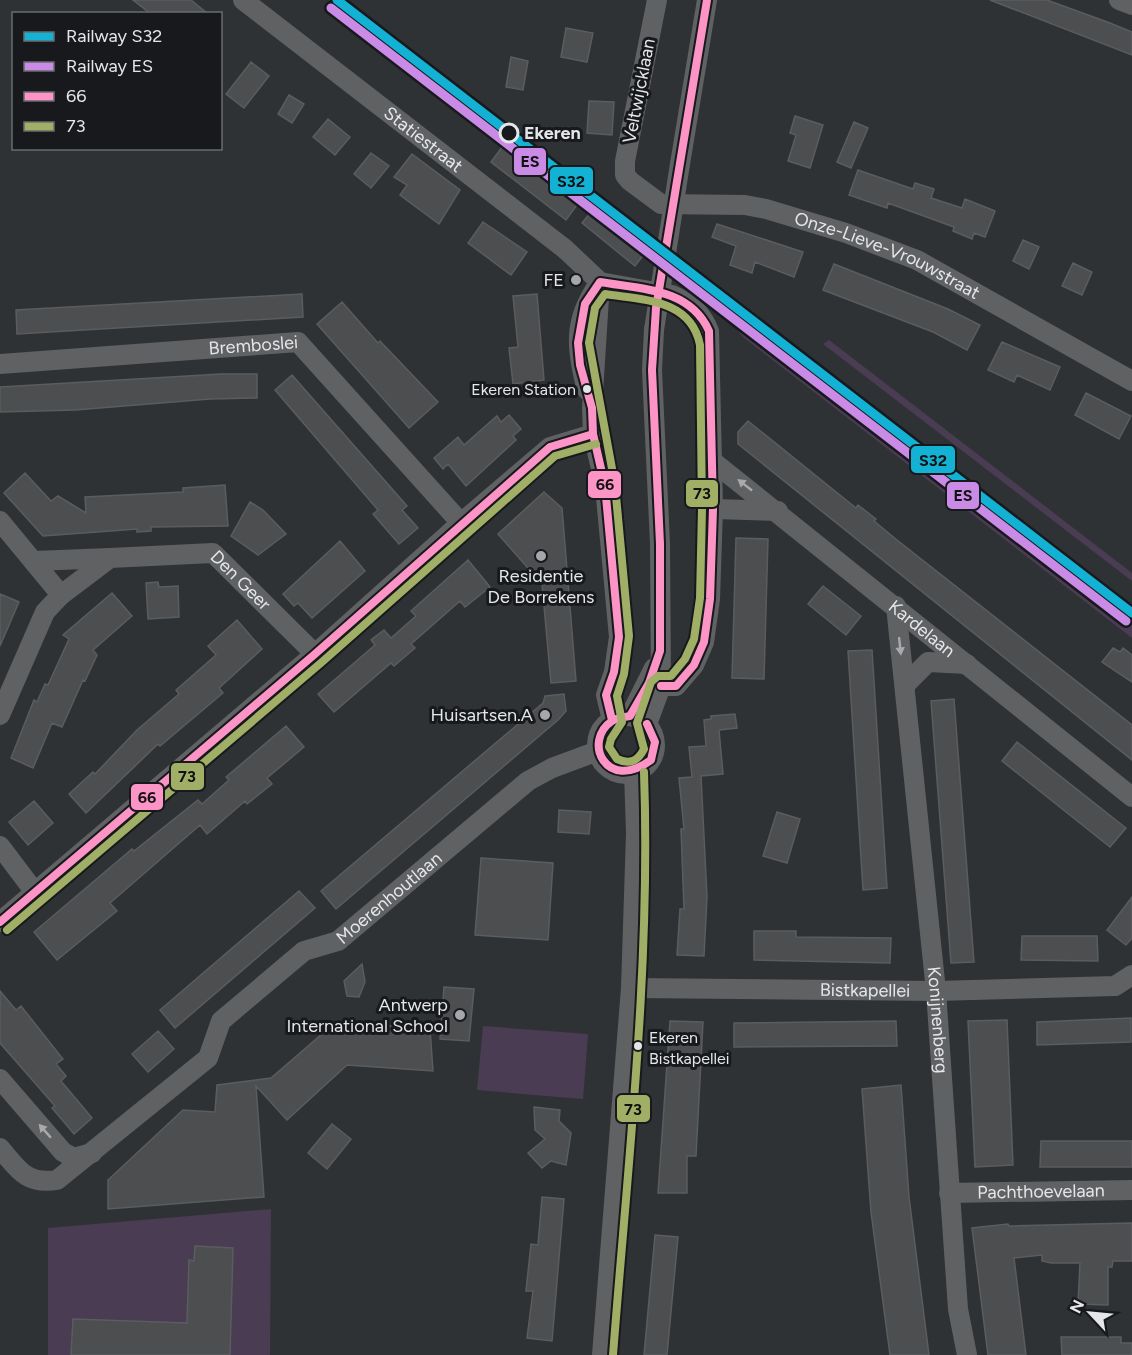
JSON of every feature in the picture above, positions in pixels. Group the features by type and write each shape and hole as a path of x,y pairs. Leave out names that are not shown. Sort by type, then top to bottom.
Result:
{"street":[{"name":"Statiestraat","path":"243,0 565,249 600,282"},
{"name":"Veltwijcklaan","path":"630,182 625,175 625,161 657,0"},
{"path":"661,686 676,686 694,665 704,642 710,599 711,344 707,327 697,311 672,295 600,282 585,304 578,343 580,365 591,408 592,434 605,486 620,637 614,672 606,695 630,720 654,737 655,750 651,760 634,772 621,773 609,768 598,751 599,737 630,720 661,686 660,544 651,370 654,330 680,164 707,0"},
{"path":"1119,0 1132,5"},
{"name":"Onze-Lieve-Vrouwstraat","path":"630,182 661,204 746,205 766,209 887,248 937,271 1132,381"},
{"name":"Bremboslei","path":"0,364 298,342 460,523"},
{"path":"0,922 315,654 460,523 550,447 592,434"},
{"name":"Kardelaan","path":"711,460 778,511 1132,797"},
{"path":"712,509 778,511"},
{"path":"0,521 61,596"},
{"name":"Den Geer","path":"34,561 213,553 315,654"},
{"path":"0,715 45,612 61,596 110,558"},
{"name":"Konijnenberg","path":"896,606 936,990 958,1309 967,1355"},
{"path":"630,720 649,683 660,651"},
{"path":"904,685 928,662 966,664"},
{"name":"Moerenhoutlaan","path":"0,1148 25,1176 43,1182 57,1180 208,1058 221,1021 304,951 338,941 528,781 552,768 598,751"},
{"path":"602,1355 631,988 636,832 634,772"},
{"path":"0,846 34,891"},
{"name":"Bistkapellei","path":"631,988 936,990 1114,986 1132,975"},
{"path":"0,1079 63,1152 74,1158 92,1153"},
{"name":"Pachthoevelaan","path":"949,1193 1132,1190"}],"shaded area":[{"path":"713,300 1132,624 1132,638 743,337"},
{"path":"829,340 1132,573 1132,581 823,344"},
{"path":"483,1026 588,1034 583,1099 477,1090"},
{"path":"271,1209 270,1355 48,1355 48,1228"}],"building":[{"path":"133,0 191,0 206,12 148,12"},
{"path":"990,0 1047,0 1110,23 1132,32 1132,55"},
{"path":"566,28 593,33 587,62 561,57"},
{"path":"511,57 528,61 523,90 506,87"},
{"path":"251,62 269,76 244,108 226,94"},
{"path":"289,95 304,104 292,123 278,114"},
{"path":"589,101 614,102 612,135 587,133"},
{"path":"795,116 823,125 810,168 788,161 796,135 790,133"},
{"path":"328,119 350,137 335,155 313,137"},
{"path":"854,122 868,128 851,168 837,162"},
{"path":"502,147 577,205 566,220 491,162"},
{"path":"371,153 389,166 371,188 354,174"},
{"path":"412,154 460,190 439,224 400,195 407,185 394,177"},
{"path":"858,170 913,189 915,183 934,189 931,198 962,208 965,199 995,211 985,237 974,233 972,239 953,231 954,227 888,203 887,208 849,195"},
{"path":"592,211 645,253 635,266 582,223"},
{"path":"483,222 527,252 511,275 468,243"},
{"path":"717,224 803,252 794,277 755,262 752,273 730,265 736,246 712,237"},
{"path":"1023,240 1039,247 1029,269 1013,261"},
{"path":"1073,263 1092,272 1082,295 1062,286"},
{"path":"834,264 948,309 980,325 967,350 933,332 823,290"},
{"path":"302,294 303,317 17,334 16,310"},
{"path":"537,294 544,380 513,384 509,348 518,347 513,296"},
{"path":"342,302 378,343 380,341 438,402 409,428 317,324"},
{"path":"1002,342 1060,367 1050,390 1017,375 1014,382 988,370"},
{"path":"221,374 257,374 257,398 210,399 75,410 0,412 0,387"},
{"path":"292,375 407,506 402,510 418,528 399,544 373,514 378,510 275,390"},
{"path":"1086,393 1131,416 1119,439 1075,415"},
{"path":"509,415 521,429 513,436 516,440 466,486 448,464 443,469 434,458 458,437 464,445 497,416 501,422"},
{"path":"748,421 856,508 858,505 876,519 874,521 897,540 1132,725 1132,760 738,444 738,432"},
{"path":"25,473 51,501 58,496 86,513 85,497 183,492 183,488 225,485 228,526 151,527 151,531 137,532 137,529 43,536 4,493"},
{"path":"544,492 562,508 576,681 551,683 542,584 498,534"},
{"path":"250,502 263,510 286,534 258,555 231,536"},
{"path":"736,538 768,539 764,679 732,678"},
{"path":"340,541 365,571 312,618 298,603 294,606 283,594"},
{"path":"468,560 490,587 465,607 460,601 411,644 415,648 394,666 391,663 334,712 318,694 375,645 371,640 384,630 391,638 416,616 411,611"},
{"path":"158,582 159,587 178,586 179,617 148,619 146,583"},
{"path":"823,586 861,616 846,635 808,604"},
{"path":"112,593 132,616 93,650 97,655 62,727 52,723 33,768 11,758 34,700 37,702 45,684 48,685 69,639 63,635"},
{"path":"0,594 19,602 0,646"},
{"path":"237,620 262,649 219,688 223,693 160,746 158,744 86,813 69,794 93,772 95,774 137,730 179,694 176,690 216,655 208,646"},
{"path":"1113,648 1120,652 1123,648 1132,655 1132,682 1102,662"},
{"path":"872,650 887,888 863,890 848,651"},
{"path":"564,694 566,711 558,720 336,909 321,891 543,703 545,696"},
{"path":"954,699 974,962 951,963 931,701"},
{"path":"735,714 737,728 719,730 723,774 701,776 707,897 704,956 677,955 680,909 684,909 681,829 684,829 679,778 692,777 689,747 706,746 704,720 711,719 711,716"},
{"path":"286,726 304,747 267,778 272,784 247,804 245,801 207,834 200,825 110,903 117,911 57,960 34,932 132,849 134,851 198,800 202,804 229,780 226,777"},
{"path":"1017,742 1126,828 1110,847 1002,761"},
{"path":"34,801 53,823 28,845 9,822"},
{"path":"559,810 591,812 589,834 558,832"},
{"path":"777,812 800,819 787,863 763,856"},
{"path":"481,858 553,863 548,940 475,935"},
{"path":"299,891 315,908 175,1028 160,1010"},
{"path":"1132,897 1132,938 1126,945 1107,930"},
{"path":"754,931 796,931 796,937 891,938 890,963 754,960"},
{"path":"1022,936 1097,936 1098,961 1021,960"},
{"path":"362,964 365,982 359,997 347,996 344,981"},
{"path":"444,987 474,989 469,1041 440,1039"},
{"path":"0,991 16,1010 21,1006 63,1059 56,1064 66,1076 61,1081 92,1118 74,1134 52,1108 55,1106 0,1043"},
{"path":"1131,1018 1131,1042 1037,1045 1037,1022"},
{"path":"1007,1020 1013,1165 975,1167 968,1021"},
{"name":"Antwerp International School","path":"337,1021 430,1029 433,1071 347,1065 287,1120 256,1086 264,1197 108,1209 108,1180 183,1110 215,1112 217,1085 271,1078"},
{"path":"670,1021 703,1022 696,1156 687,1156 687,1193 658,1193"},
{"path":"896,1021 897,1046 734,1047 734,1023"},
{"path":"158,1031 174,1049 148,1072 132,1054"},
{"path":"901,1085 909,1197 929,1355 890,1355 871,1212 862,1089"},
{"path":"534,1107 560,1110 559,1121 571,1133 566,1165 551,1161 542,1168 528,1153 545,1139 535,1130"},
{"path":"332,1124 351,1139 327,1169 308,1153"},
{"path":"1041,1141 1132,1141 1132,1167 1040,1167"},
{"path":"542,1197 564,1199 552,1341 527,1338 533,1291 526,1291 531,1244 538,1245"},
{"path":"1132,1223 1132,1261 1113,1261 1112,1267 1108,1267 1108,1305 1078,1304 1080,1263 1051,1263 1042,1261 1042,1255 1014,1258 1026,1355 988,1355 972,1228 1008,1224 1009,1226"},
{"path":"655,1235 678,1237 667,1355 644,1355"},
{"path":"195,1246 233,1248 230,1355 71,1355 73,1319 187,1323 189,1260 194,1261"},
{"path":"1061,1337 1121,1337 1121,1343 1132,1343 1132,1355 1062,1355"}],"rail line":[{"name":"S32","path":"337,0 1132,613"},
{"name":"ES","path":"331,8 1126,621"}],"transit line":[{"name":"66","path":"647,724 655,742 651,760 635,769 622,771 611,767 603,760 599,751 599,740 603,730 614,720 630,716 649,683 660,651 660,544 652,370 656,308 707,0"},
{"name":"66","path":"612,720 606,695 614,672 619,637 605,486 593,434 592,408 580,365 578,343 585,304 600,282 647,289 677,298 701,317 709,331 713,509 710,599 704,642 694,665 676,686 661,686"},
{"name":"73","path":"605,294 663,304 676,310 687,318 695,330 700,345 702,509 700,598 694,639 685,659 671,676 658,676 651,682 637,723 644,749 636,759 630,762 617,759 609,747 611,739 622,722 617,696 624,674 629,636 615,485 589,343 595,308 605,294"},
{"name":"66","path":"0,922 315,654 550,447 593,434"},
{"name":"73","path":"7,930 322,662 555,456 596,444"},
{"name":"73","path":"613,1355 641,991 644,918 644,772"}],"place":[{"name":"Ekeren","path":"509,133"},
{"name":"FE","path":"576,280"},
{"name":"Ekeren Station","path":"587,389"},
{"name":"Residentie De Borrekens","path":"541,556"},
{"name":"Huisartsen.A","path":"545,715"},
{"name":"Antwerp International School","path":"460,1015"},
{"name":"Ekeren Bistkapellei","path":"638,1046"}]}
